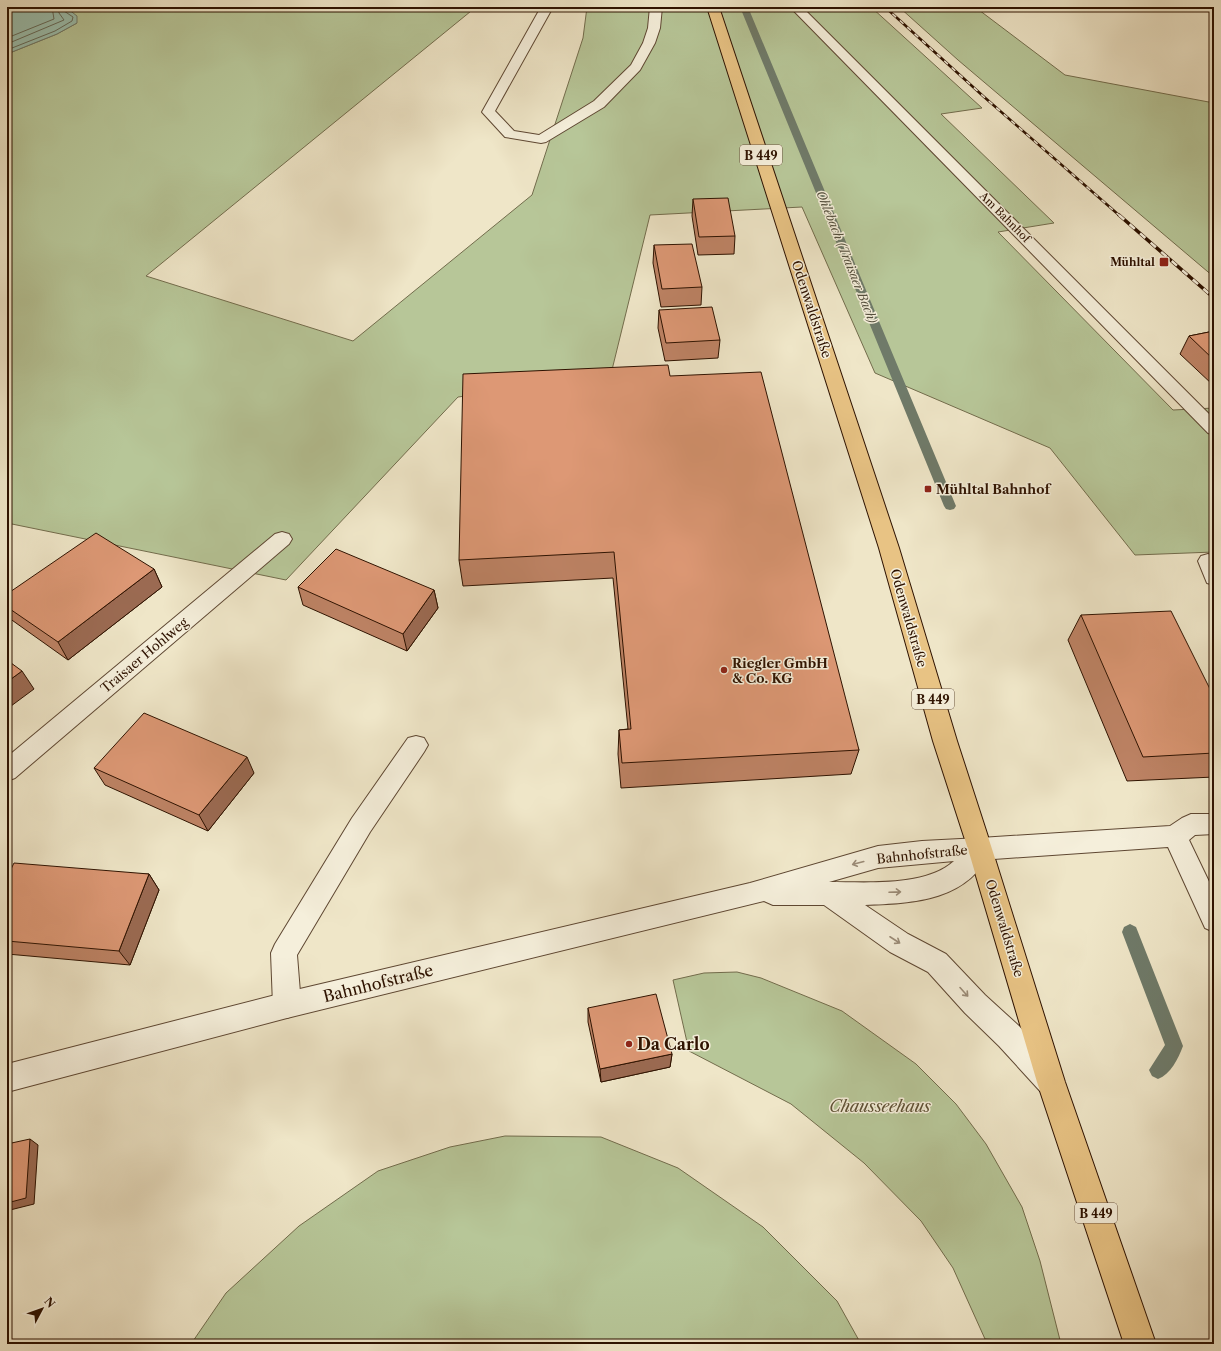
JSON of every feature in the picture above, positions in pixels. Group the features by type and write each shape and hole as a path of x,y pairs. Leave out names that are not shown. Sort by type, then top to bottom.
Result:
{"main road":[{"name":"Odenwaldstraße","path":"713,7 889,548 945,741 980,849 1051,1082 1140,1344"}],"street":[{"path":"547,7 488,112 510,134 541,139 599,104 636,67 650,44 654,28 656,7"},
{"name":"Am Bahnhof","path":"796,7 1214,429"},
{"name":"Traisaer Hohlweg","path":"7,771 282,539"},
{"path":"287,1005 284,953 361,825 416,745"},
{"path":"980,849 1175,836 1191,825 1214,824"},
{"path":"1175,836 1214,920"},
{"name":"Bahnhofstraße","path":"7,1078 287,1005 750,894 878,857 922,852 980,849"},
{"name":"Bahnhofstraße","path":"750,894 828,894 911,891 933,886 950,879 963,870 980,849"},
{"path":"828,894 899,943 938,963 975,1004 1009,1036 1051,1082"}],"green space":[{"path":"36,7 476,7 146,276 353,341 532,195 583,38 587,7 871,7 982,108 941,114 1054,223 998,232 1173,410 1214,408 1214,552 1135,555 1050,448 875,373 802,207 650,215 610,378 458,397 286,580 7,523 7,54 57,34 77,23"},
{"path":"899,7 975,7 1065,75 1214,103 1214,277 958,60"},
{"name":"Chausseehaus","path":"737,972 761,978 842,1011 916,1064 956,1104 986,1144 1022,1207 1040,1261 1061,1344 985,1339 953,1268 921,1221 864,1163 791,1104 689,1051 673,980 704,973"},
{"path":"505,1136 601,1137 678,1168 763,1227 837,1301 861,1344 191,1344 226,1293 299,1226 378,1171 450,1147"}],"water":[{"path":"7,7 68,9 77,16 77,23 57,34 7,54"}],"building":[{"path":"728,198 735,236 699,237 693,199"},
{"path":"692,244 702,287 662,289 654,245"},
{"path":"712,307 720,340 666,343 659,310"},
{"path":"1214,331 1214,360 1189,336"},
{"name":"Riegler GmbH & Co. KG","path":"668,365 670,376 761,372 859,750 622,763 619,730 631,729 614,552 459,560 463,374"},
{"path":"96,533 154,569 58,642 7,607 7,594"},
{"path":"336,549 434,590 403,634 298,587"},
{"path":"1171,611 1214,697 1214,753 1143,757 1081,615"},
{"path":"7,660 22,671 7,682"},
{"path":"144,713 247,757 199,815 94,768"},
{"path":"14,863 149,874 119,951 7,941 7,877"},
{"name":"Da Carlo","path":"656,994 672,1054 600,1069 588,1008"},
{"path":"30,1139 26,1198 7,1203 7,1144"}],"waterway":[{"name":"Ohlebach (Traisaer Bach)","path":"744,7 950,506"},
{"name":"Ohlebach (Traisaer Bach)","path":"1130,932 1174,1046 1167,1059 1158,1070"}],"railway":[{"path":"885,7 983,96 1120,216"},
{"path":"1119,215 1214,298"}],"place":[{"name":"Mühltal","path":"1164,262"},
{"name":"Mühltal Bahnhof","path":"928,489"},
{"name":"Riegler GmbH & Co. KG","path":"724,670"},
{"name":"Da Carlo","path":"629,1044"}]}
